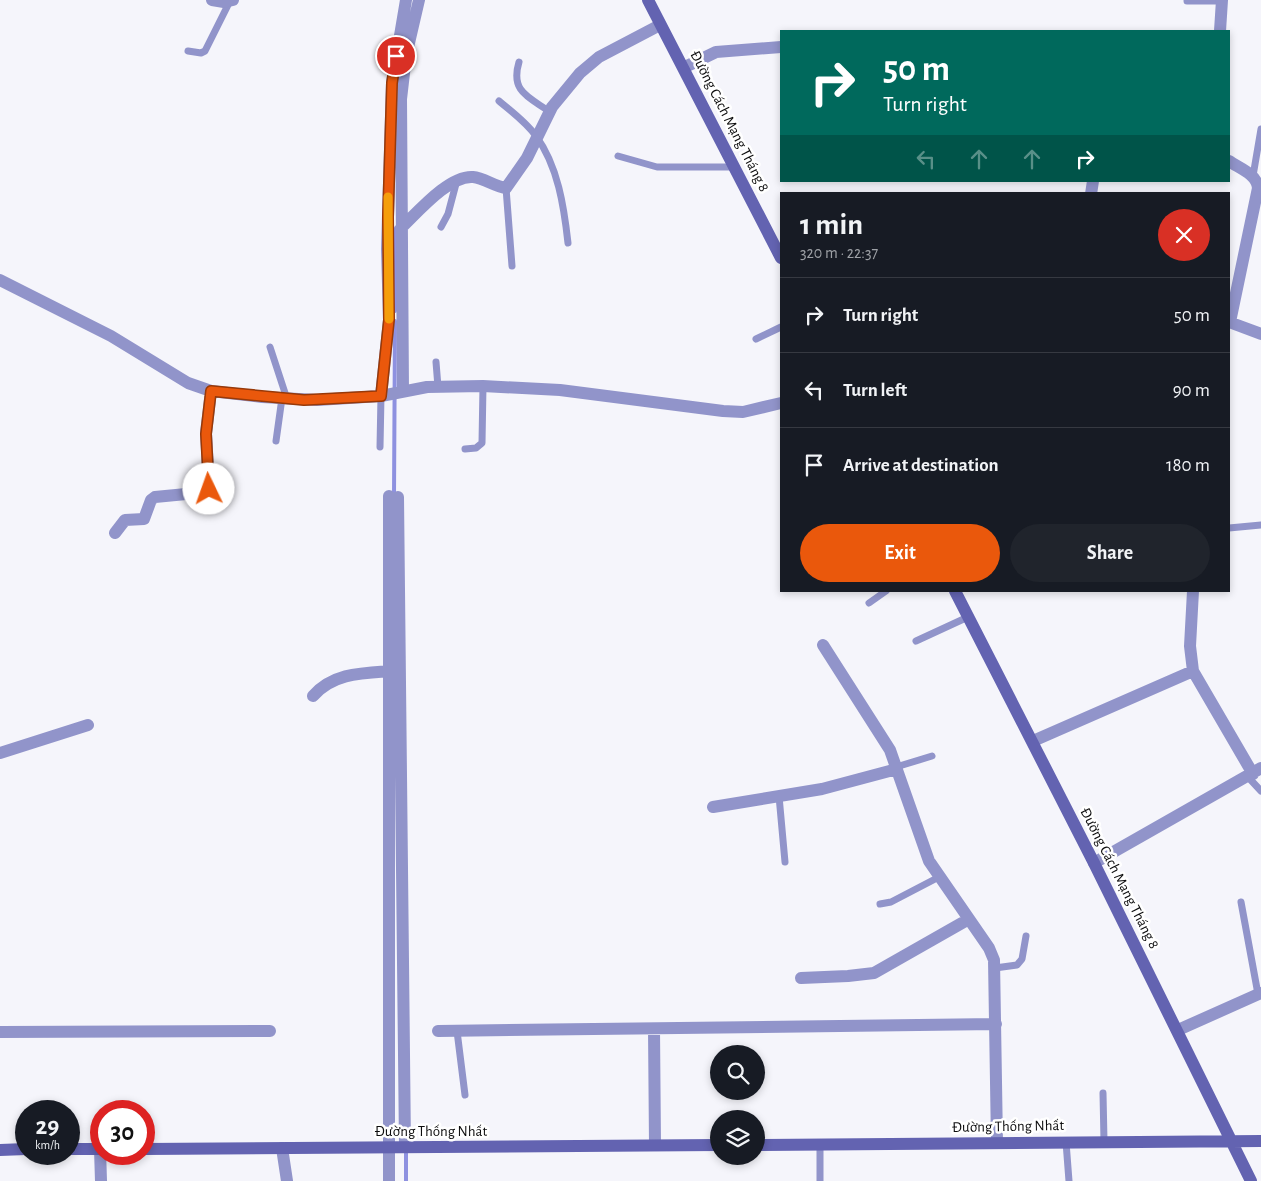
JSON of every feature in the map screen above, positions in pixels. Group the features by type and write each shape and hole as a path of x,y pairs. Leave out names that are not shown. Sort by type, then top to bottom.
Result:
{"street":[{"path":"212,0 232,1"},
{"path":"392,393 387,249 392,83 406,0"},
{"path":"392,393 401,228 401,99 406,56 419,0"},
{"name":"Đường Cách Mạng Tháng 8","path":"648,0 660,25 685,67 780,256"},
{"path":"1220,30 1222,0"},
{"path":"401,228 457,179 476,177 506,188 527,158 550,112 563,91 599,57 660,25"},
{"path":"685,67 716,52 780,47"},
{"path":"1230,162 1258,181 1230,322 1261,334"},
{"path":"0,280 111,336 188,383 211,391 284,399 325,399 438,387 483,386 560,390 723,411 743,412 780,403"},
{"path":"115,533 125,520 144,518 151,500 155,497 205,493 209,489 206,434 211,391"},
{"path":"389,1181 397,1147 394,496 391,672 397,1147"},
{"name":"Đường Cách Mạng Tháng 8","path":"956,592 1033,741 1178,1030 1251,1181"},
{"path":"1094,863 1254,773 1193,672 1190,646 1193,592"},
{"path":"823,645 844,681 885,740 923,848 939,877 989,948 995,968 996,1143"},
{"path":"313,696 323,686 347,675 391,672"},
{"path":"1033,741 1193,672"},
{"path":"0,753 88,725"},
{"path":"713,807 822,789 896,768"},
{"path":"801,978 874,973 969,919"},
{"path":"1178,1030 1260,993"},
{"path":"438,1032 996,1024"},
{"path":"654,1028 655,1146"},
{"path":"0,1032 270,1031"},
{"name":"Đường Thống Nhất","path":"765,1145 1261,1141"},
{"name":"Đường Thống Nhất","path":"155,1149 710,1145"},
{"path":"282,1148 287,1181"},
{"path":"0,1150 15,1149"},
{"path":"100,1165 100,1181"}],"lane":[{"path":"1187,1 1222,0"},
{"path":"188,50 201,53 205,51 232,1"},
{"path":"519,62 515,80 517,87 550,112"},
{"path":"499,101 523,121 538,137 560,188 568,243"},
{"path":"1253,176 1261,128"},
{"path":"618,156 656,167 735,167"},
{"path":"441,227 448,214 457,179"},
{"path":"506,188 512,266"},
{"path":"756,339 780,327"},
{"path":"270,347 284,399 276,441"},
{"path":"436,362 438,387"},
{"path":"465,449 476,448 482,443 483,386"},
{"path":"380,447 392,393"},
{"path":"1230,528 1261,526"},
{"path":"869,603 885,592"},
{"path":"916,641 968,617"},
{"path":"896,768 932,756"},
{"path":"1254,773 1261,791"},
{"path":"779,796 785,862"},
{"path":"880,904 891,902 939,877"},
{"path":"1240,902 1260,993"},
{"path":"995,968 1017,965 1022,959 1026,936"},
{"path":"457,1031 465,1095"},
{"path":"1103,1093 1104,1141"},
{"path":"1066,1142 1069,1181"},
{"path":"820,1144 820,1181"}],"waterway":[{"path":"395,311 396,228"},
{"path":"394,496 395,321"},
{"path":"406,1148 406,1181"}],"slow traffic":[{"path":"388,197 389,319"}],"route":[{"path":"209,489 206,418 211,391 304,400 381,396 389,320 387,249 392,83 396,56"}]}
